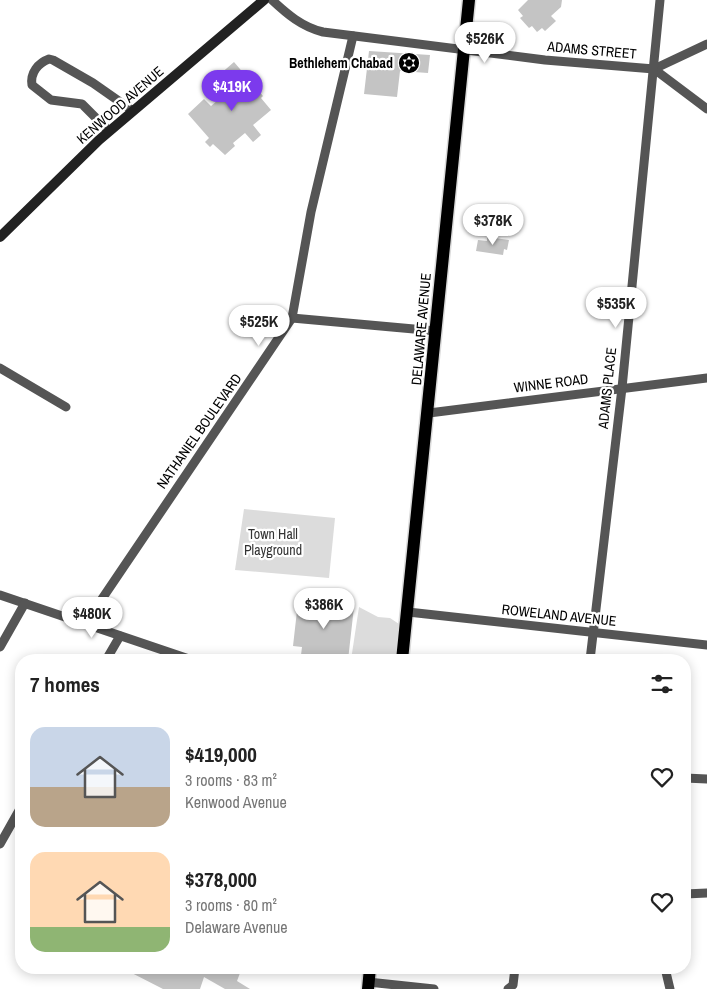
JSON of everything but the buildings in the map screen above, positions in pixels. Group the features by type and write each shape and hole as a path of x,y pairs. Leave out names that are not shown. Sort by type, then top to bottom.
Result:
{"main road":[{"name":"KENWOOD AVENUE","path":"0,236 109,131 264,0"},
{"name":"DELAWARE AVENUE","path":"403,654 429,413 469,0"}],"street":[{"name":"ADAMS STREET","path":"272,0 289,15 312,30 545,60 654,69 707,44"},
{"name":"ADAMS PLACE","path":"591,654 622,388 660,0"},
{"name":"NATHANIEL BOULEVARD","path":"85,624 292,318 311,212 353,36"},
{"path":"109,131 82,104 51,100 32,85 31,80 40,64 49,59 52,60 92,83 133,111"},
{"path":"654,69 707,109"},
{"path":"292,318 436,331"},
{"path":"0,368 66,407"},
{"name":"WINNE ROAD","path":"429,413 707,378"},
{"path":"0,595 174,654"},
{"path":"0,646 25,602"},
{"name":"ROWELAND AVENUE","path":"408,612 707,645"},
{"path":"110,654 120,636"},
{"path":"691,778 707,779"},
{"path":"0,844 15,818"},
{"path":"691,894 707,893"},
{"path":"508,989 513,985 514,974"},
{"path":"666,974 670,989"},
{"path":"368,985 434,989"}],"green space":[{"name":"Town Hall Playground","path":"244,509 335,518 329,578 235,570"},
{"path":"359,607 378,617 390,618 399,624 396,654 352,654"}],"place":[{"name":"Bethlehem Chabad","path":"409,63"}]}
